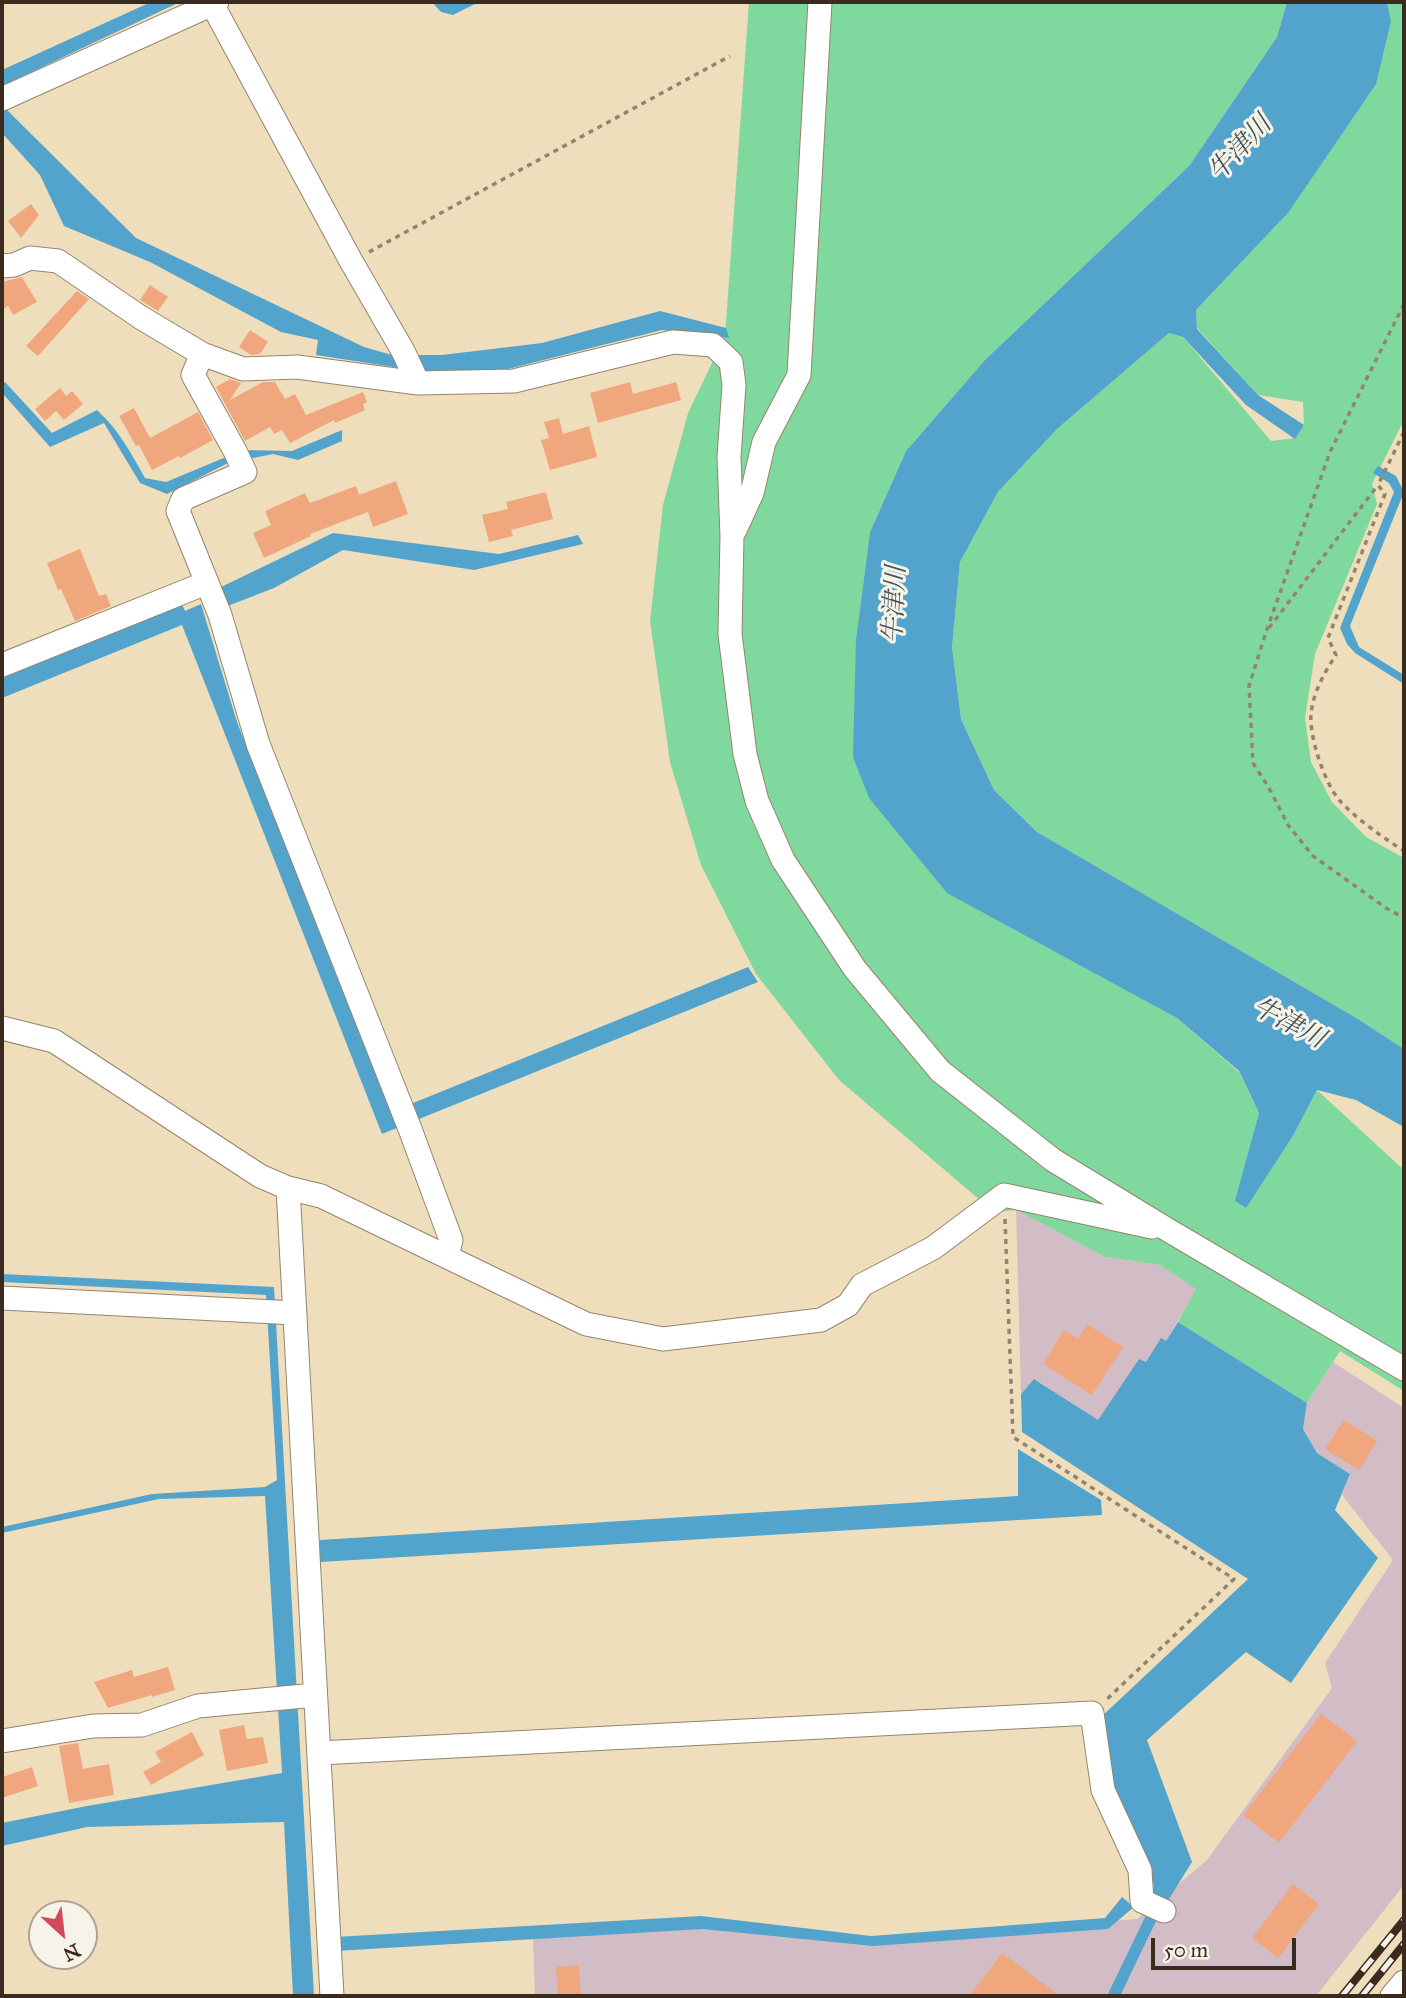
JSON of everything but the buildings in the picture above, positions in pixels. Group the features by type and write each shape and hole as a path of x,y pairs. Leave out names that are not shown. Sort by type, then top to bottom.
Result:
{"street":[{"path":"4,98 213,2 418,383"},
{"path":"732,536 752,493 764,442 799,374 820,2"},
{"path":"2,266 14,265 30,258 58,261 140,317 202,354 243,369 297,368 418,383 513,380 673,342 713,345 731,362 734,385 729,457 732,536 730,634 745,754 757,802 783,860 855,969 940,1071 1053,1160 1404,1369"},
{"path":"202,354 193,375 245,472 183,499 178,511 220,615 258,744 451,1240 447,1256"},
{"path":"2,665 206,583"},
{"path":"2,1028 54,1041 260,1176 288,1188 321,1196 586,1324 663,1339 821,1320 848,1305 863,1285 933,1248 1004,1195 1168,1230"},
{"path":"288,1188 279,1312 315,1695 332,1996"},
{"path":"2,1298 279,1312"},
{"path":"2,1741 93,1726 142,1725 198,1706 315,1695"},
{"path":"319,1753 1092,1713 1104,1790 1140,1870 1142,1901 1164,1911"},
{"path":"1392,1996 1404,1982"}],"path":[{"path":"351,261 730,55"},
{"path":"1404,304 1330,452 1250,685 1253,764 1288,825 1313,856 1404,918"},
{"path":"1266,632 1378,485 1404,432"},
{"path":"1378,485 1385,494 1328,638 1336,655 1321,677 1311,715 1317,760 1338,799 1372,830 1404,851"},
{"path":"1004,1195 1013,1437 1234,1579 1092,1713"}],"shaded area":[{"path":"1016,1210 1105,1257 1160,1265 1197,1289 1166,1341 1161,1339 1146,1363 1139,1359 1098,1421 1035,1379 1021,1394"},
{"path":"1333,1362 1404,1408 1404,1885 1316,1996 535,1996 533,1940 536,1933 705,1924 875,1940 1137,1919 1207,1860 1332,1688 1325,1663 1393,1560 1342,1495 1350,1474 1317,1453 1303,1429 1307,1403"}],"green space":[{"path":"749,2 1287,2 1277,37 1189,166 985,360 906,451 870,532 856,639 1177,1018 1239,1072 1259,1113 1236,1201 1294,1134 1317,1090 1404,1170 1404,1391 1340,1351 1307,1403 1178,1322 1196,1289 1160,1265 1105,1257 1016,1210 994,1212 839,1080 756,974 701,865 670,762 650,621 663,505 688,413 725,336"},
{"path":"1387,2 1404,2 1404,420 1372,484 1377,504 1315,654 1305,718 1311,762 1332,802 1366,837 1404,858 1404,1049 1358,1019 1037,832 994,790 961,719 952,647 960,562 998,492 1057,429 1169,333 1183,337 1271,441 1295,438 1304,425 1303,402 1258,395 1197,328 1196,310 1288,213 1391,21"}],"water":[{"path":"151,2 180,2 2,86 2,70"},
{"path":"432,2 479,2 453,15 441,12"},
{"name":"牛津川","path":"1287,2 1387,2 1391,21 1376,84 1288,213 1196,310 1197,329 1258,395 1304,425 1295,439 1246,405 1183,337 1169,333 1057,429 998,492 960,562 952,647 961,719 994,790 1037,832 1358,1019 1404,1049 1404,1127 1356,1100 1317,1090 1294,1134 1246,1208 1235,1201 1259,1113 1239,1071 1177,1018 947,893 869,798 853,757 856,639 870,532 906,451 985,360 1189,166 1277,37"},
{"path":"2,103 136,238 364,347 392,355 442,355 542,343 660,311 726,328 729,338 662,330 504,370 426,372 316,355 318,340 281,332 150,262 64,226 40,175 2,133"},
{"path":"5,382 52,433 97,410 118,434 145,478 166,482 243,450 292,451 342,430 342,441 298,460 273,454 228,463 167,494 140,483 104,423 50,447 4,395 2,396 2,383"},
{"path":"1378,466 1396,476 1404,492 1350,626 1359,647 1404,675 1404,684 1355,653 1347,644 1340,628 1394,492 1389,483 1373,473"},
{"path":"333,533 499,554 578,535 583,544 474,570 343,550 274,588 225,607 219,588"},
{"path":"182,604 185,611 201,604 237,722 391,1112 748,967 758,982 382,1134 182,625 2,698 2,678"},
{"path":"2,1274 274,1287 314,1996 293,1996 284,1822 87,1827 2,1846 2,1823 282,1773 265,1496 159,1499 2,1533 2,1527 152,1494 265,1487 277,1480 266,1295 2,1282"},
{"path":"1178,1322 1307,1403 1303,1429 1317,1453 1350,1474 1335,1510 1378,1558 1291,1683 1246,1652 1147,1740 1192,1862 1159,1915 1120,1996 1107,1996 1148,1911 1154,1885 1110,1789 1100,1718 1248,1579 1022,1432 1021,1394 1034,1379 1098,1420 1139,1359 1146,1362 1161,1338 1166,1341"},
{"path":"1018,1449 1101,1500 1102,1515 320,1562 320,1540 1018,1496"},
{"path":"1122,1897 1134,1907 1108,1929 873,1946 703,1929 336,1951 335,1937 701,1916 871,1936 1105,1918"}],"railway":[{"path":"1342,1996 1404,1920"},
{"path":"1362,1996 1404,1944"}]}
